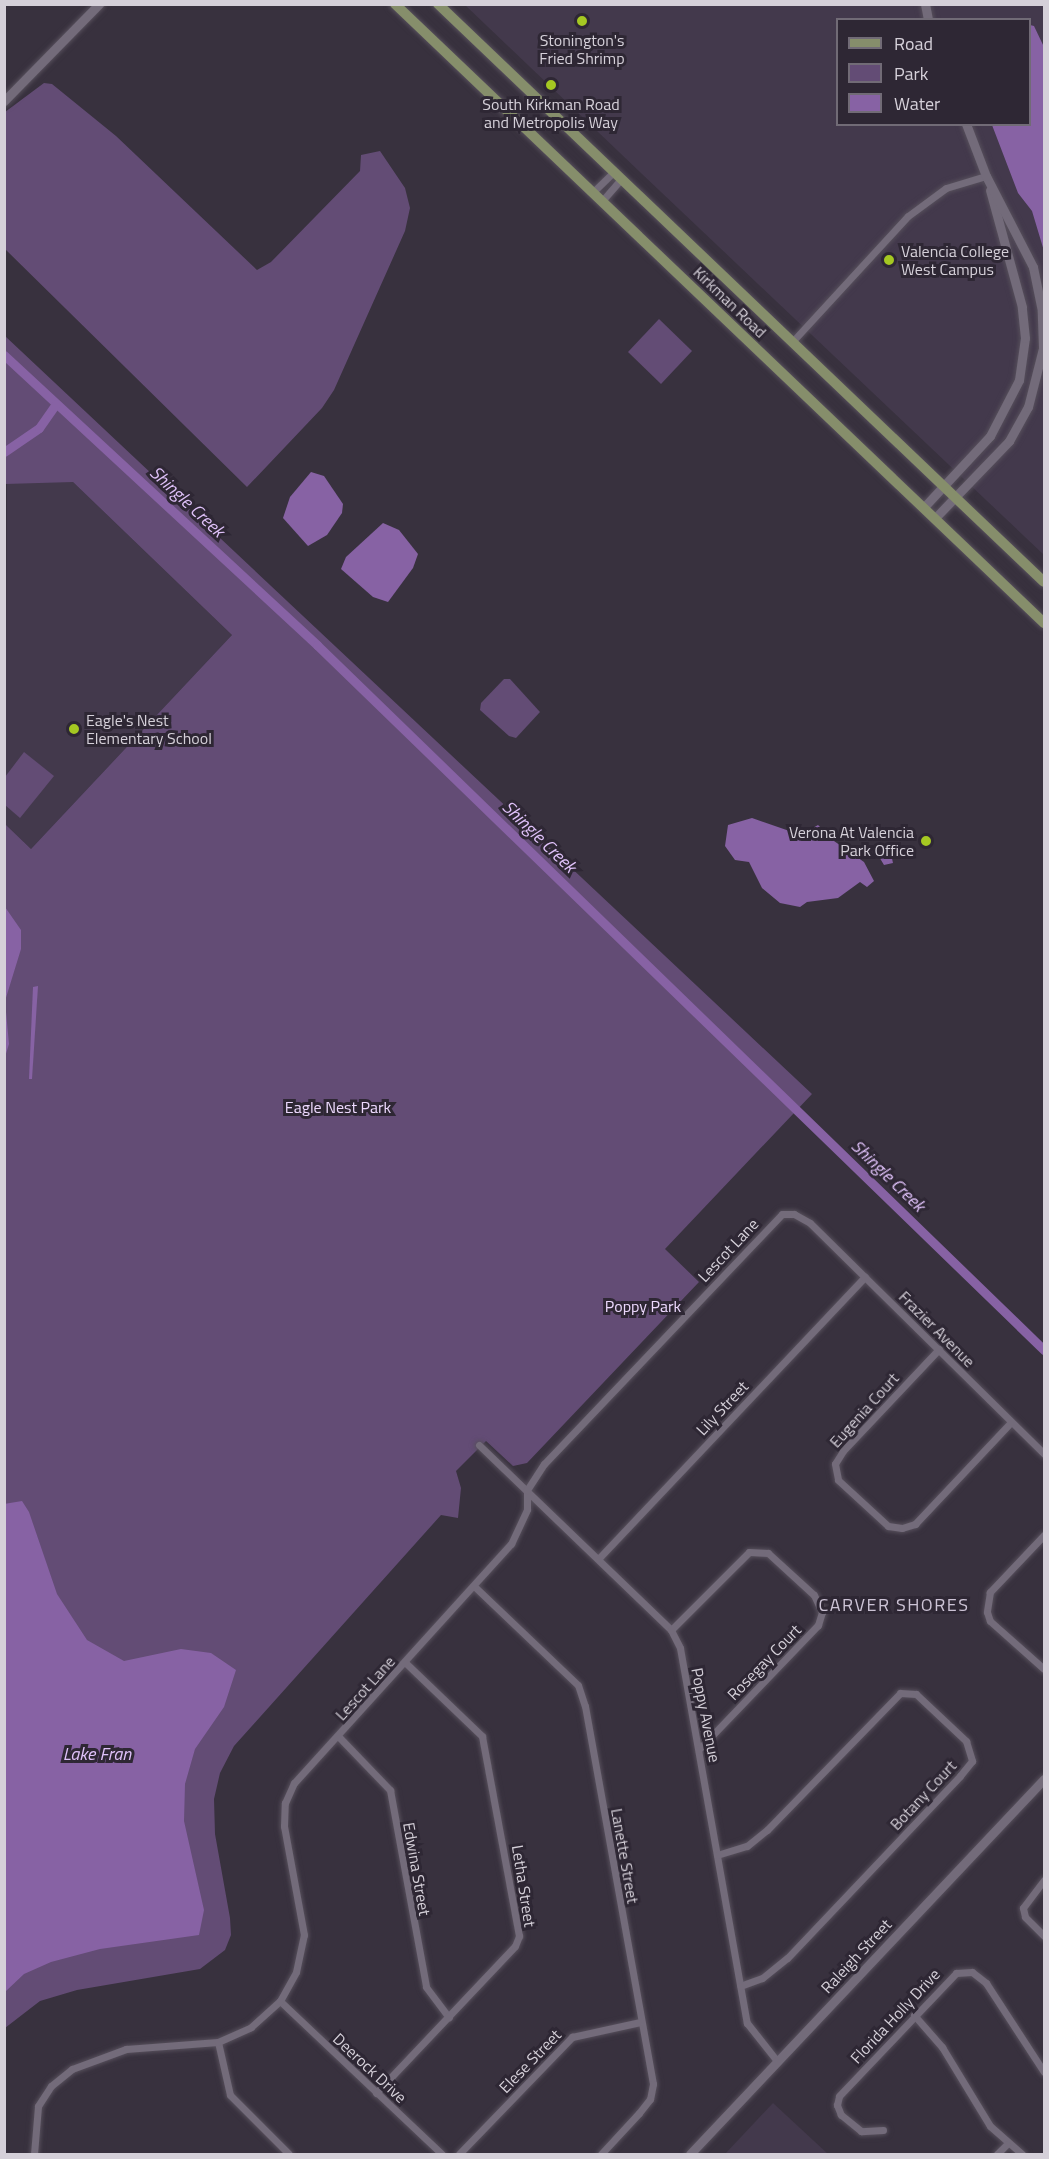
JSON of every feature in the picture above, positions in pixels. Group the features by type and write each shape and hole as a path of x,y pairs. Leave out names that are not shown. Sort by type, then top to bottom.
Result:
{"main road":[{"name":"Kirkman Road","path":"395,4 1044,622"},
{"name":"Kirkman Road","path":"438,4 1044,582"}],"street":[{"path":"4,101 99,4"},
{"path":"924,507 990,436 1005,412 1021,369 1025,338 1022,307 986,176 967,126"},
{"path":"593,192 617,175"},
{"path":"602,201 617,175"},
{"path":"792,342 908,216 946,188 986,176"},
{"path":"935,518 1009,441 1028,407 1043,348 1042,311 1033,267 986,176"},
{"name":"Lescot Lane","path":"34,2154 38,2106 51,2086 72,2069 126,2049 218,2042 251,2027 280,2001 296,1972 304,1935 284,1826 285,1803 294,1783 339,1737 475,1587 521,1527 527,1509 528,1490 544,1464 773,1221 782,1214 794,1214 810,1223"},
{"name":"Frazier Avenue","path":"810,1223 1044,1454"},
{"name":"Lily Street","path":"599,1558 865,1277"},
{"name":"Eugenia Court","path":"939,1349 843,1450 835,1464 838,1480 888,1526 902,1528 915,1524 1011,1422"},
{"name":"Poppy Avenue","path":"479,1445 599,1558 671,1630 680,1648 747,2023 777,2061"},
{"path":"1044,1535 990,1592 987,1612 990,1621 1044,1669"},
{"name":"Rosegay Court","path":"671,1630 748,1552 768,1553 814,1595 822,1612 818,1625 699,1749"},
{"name":"Lanette Street","path":"475,1587 578,1685 585,1706 640,2022 653,2084 650,2099 601,2154"},
{"name":"Letha Street","path":"376,2093 515,1946 519,1936 482,1736 406,1663"},
{"name":"Botany Court","path":"717,1854 747,1846 767,1830 900,1693 916,1694 966,1741 972,1761 960,1776 787,1958 762,1978 740,1986"},
{"name":"Edwina Street","path":"339,1737 390,1790 426,1987 449,2017"},
{"name":"Raleigh Street","path":"690,2154 1044,1779"},
{"path":"1044,1880 1023,1908 1025,1917 1044,1936"},
{"name":"Florida Holly Drive","path":"883,2130 861,2131 841,2115 837,2105 839,2096 956,1973 972,1972 986,1983 1044,2072"},
{"name":"Deerock Drive","path":"280,2001 442,2154"},
{"path":"914,2015 942,2047 977,2108 1007,2144 1022,2154"},
{"name":"Elese Street","path":"459,2154 572,2037 640,2022"},
{"path":"218,2042 230,2096 289,2154"},
{"path":"997,2154 1007,2144"}],"shaded area":[{"name":"Valencia College West Campus","path":"465,5 1044,5 1044,555 642,174"},
{"name":"Eagle's Nest Elementary School","path":"7,482 73,482 232,635 31,849 5,824"},
{"path":"773,2103 828,2154 725,2154"}],"green space":[{"path":"44,83 52,84 116,136 257,270 271,262 360,171 361,155 380,151 405,188 410,208 405,231 334,390 322,408 247,487 5,249 5,112"},
{"path":"659,319 692,351 661,384 628,352"},
{"name":"Eagle Nest Park","path":"5,336 812,1094 665,1249 699,1282 527,1463 513,1466 486,1441 456,1471 461,1488 458,1518 441,1515 234,1746 220,1773 214,1799 215,1834 230,1918 231,1935 225,1950 200,1969 77,1990 40,2001 5,2028 5,824 31,849 232,635 73,482 5,484"},
{"path":"504,679 510,679 540,712 516,738 509,736 480,710 481,703"},
{"path":"24,752 54,776 20,818 5,805 5,777"}],"water":[{"path":"1031,25 1034,26 1044,47 1044,251 1032,211 1018,193 992,126 1031,126"},
{"path":"311,472 324,476 343,504 342,513 327,535 308,546 283,518 290,497"},
{"path":"383,523 399,530 418,554 413,568 388,602 373,597 341,569 346,557"},
{"path":"752,818 801,835 818,825 834,841 864,862 874,881 867,887 860,882 838,898 807,902 800,907 780,903 762,888 749,862 735,860 725,846 728,825"},
{"path":"893,842 897,846 891,854 893,863 884,865 878,855 884,854 885,845"},
{"path":"5,907 21,930 21,949 5,1001"},
{"path":"38,986 32,1079 29,1079 33,987"},
{"path":"5,1001 9,1044 5,1057"},
{"name":"Lake Fran","path":"22,1501 29,1512 57,1594 87,1640 124,1661 181,1649 211,1653 236,1670 224,1707 195,1749 185,1784 184,1821 204,1910 199,1935 100,1949 51,1962 24,1974 5,1992 4,1504"}],"waterway":[{"name":"Shingle Creek","path":"4,355 317,645 1044,1350"},
{"path":"4,452 39,428 56,404"}],"place":[{"name":"Stonington's Fried Shrimp","path":"582,21"},
{"name":"South Kirkman Road and Metropolis Way","path":"551,85"},
{"name":"Valencia College West Campus","path":"889,260"},
{"name":"Eagle's Nest Elementary School","path":"74,729"},
{"name":"Verona At Valencia Park Office","path":"926,841"}],"district":[{"name":"CARVER SHORES","path":"894,1605"}],"park label":[{"name":"Poppy Park","path":"643,1306"}]}
